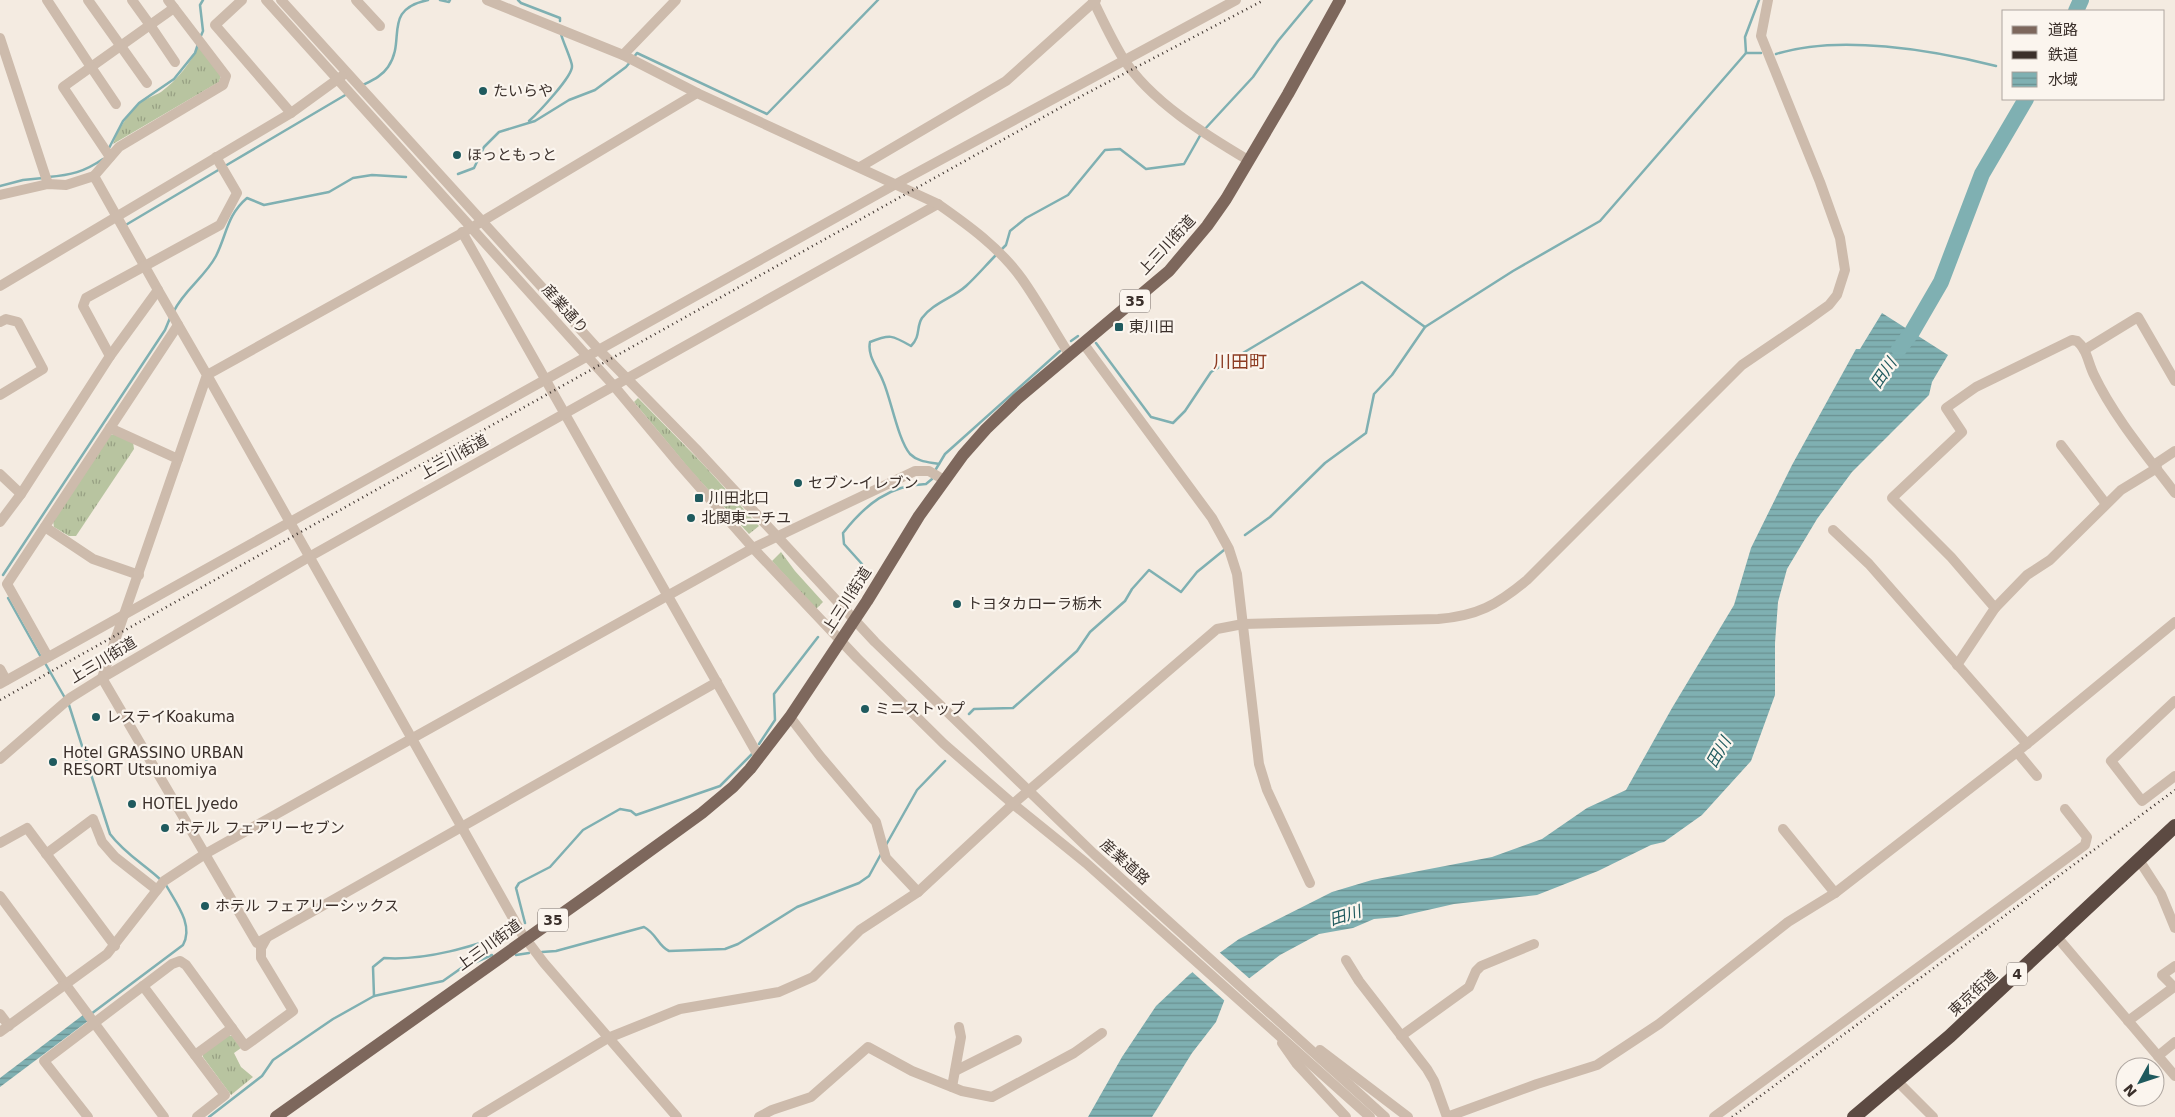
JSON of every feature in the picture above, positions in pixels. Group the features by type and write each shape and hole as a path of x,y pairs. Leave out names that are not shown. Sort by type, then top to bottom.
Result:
{"highway":[{"name":"東京街道","path":"1854,1117 1958,1029 2175,826"}],"main road":[{"name":"上三川街道","path":"276,1117 714,804 733,787 790,717 919,516 944,480 980,436 1001,413 1177,263 1216,213 1340,0"}],"street":[{"path":"47,0 116,104"},
{"path":"88,0 147,83"},
{"path":"132,0 175,62"},
{"path":"242,0 215,25 291,113"},
{"name":"産業通り","path":"266,0 338,80 466,230 588,356 753,548 840,640"},
{"name":"産業通り","path":"281,0 599,350 696,449 854,620"},
{"path":"356,0 380,26"},
{"path":"487,0 623,55 697,93 938,204 970,226 1006,260 1022,279 1069,354"},
{"path":"623,55 676,0"},
{"path":"0,668 3,682 546,381 896,184 1236,0"},
{"path":"477,1117 608,1038 680,1009 779,992 813,977 860,930 918,892 1013,804 1217,629 1242,624 1445,619 1467,616 1494,606 1527,580 1742,365 1829,305 1837,295 1845,270 1840,238 1820,182 1761,36 1768,0"},
{"path":"860,167 1006,81 1094,1 1124,59 1140,80 1177,114 1208,136 1248,160"},
{"path":"0,195 48,184 66,185 94,176 110,157 118,147 223,85 226,76 171,4 150,26 63,87 110,157"},
{"path":"0,38 48,184"},
{"path":"0,286 291,113 347,72"},
{"path":"697,93 482,221 207,375 126,614 102,678 258,943 717,682"},
{"path":"110,356 83,306 86,298 220,225 237,192 216,157"},
{"path":"94,176 526,939 608,1038 677,1117"},
{"name":"上三川街道","path":"0,759 70,698 102,678 309,557 938,204"},
{"path":"466,230 546,381 759,757"},
{"path":"0,522 21,494 110,356 158,290"},
{"path":"2084,350 2138,317 2175,381"},
{"path":"0,322 6,319 18,322 42,369 0,395"},
{"path":"48,657 3,587 45,527 178,325"},
{"path":"1995,608 1951,557 1892,498 1962,432 1946,408 1976,387 2072,340 2080,344 2094,375 2130,434 2175,493"},
{"path":"1083,343 1152,434 1212,518 1230,549 1237,574 1259,764 1267,790 1310,883"},
{"path":"110,428 178,459"},
{"path":"2061,445 2106,504"},
{"path":"1957,665 1995,608 2027,575 2050,560 2122,490 2175,451"},
{"path":"0,1014 4,1029 107,954 164,881 205,854 776,536 915,471 929,471 944,480"},
{"path":"0,474 21,494"},
{"path":"45,527 93,559 139,575"},
{"path":"1833,530 1869,564 2026,744"},
{"name":"産業道路","path":"854,620 1094,854 1279,1020 1370,1114"},
{"path":"1346,960 1359,981 1434,1081 1447,1117 1537,1084 1589,1069 1602,1063 1659,1024 1788,922 1835,893 2018,752 2175,622"},
{"name":"産業道路","path":"840,640 944,744 1013,804 1086,862 1370,1114"},
{"path":"2175,701 2111,761 2142,801 2175,776"},
{"path":"790,717 820,756 876,822 886,858 918,892"},
{"path":"2018,752 2037,776"},
{"path":"1714,1117 2085,845 2087,837 2064,809"},
{"path":"46,854 93,819 102,842 115,857 157,890"},
{"path":"0,843 27,828 115,946"},
{"path":"1783,829 1835,893"},
{"path":"2139,860 2161,894 2175,928"},
{"path":"0,896 164,1117"},
{"path":"2057,937 2175,1076"},
{"path":"88,1117 44,1061 172,964 180,961 186,964 245,1046 293,1011 261,958 261,948 266,938"},
{"path":"1401,1036 1469,987 1476,971 1481,966 1534,944"},
{"path":"2128,1021 2174,987 2162,975 2175,966"},
{"path":"143,986 225,1094 197,1117"},
{"path":"1279,1020 1408,1117"},
{"path":"952,1087 961,1037 960,1027"},
{"path":"195,1055 232,1028"},
{"path":"1271,1028 1296,1063 1346,1117"},
{"path":"759,1117 772,1110 811,1097 868,1047 912,1071 952,1087 992,1097 1074,1053 1102,1034"},
{"path":"955,1071 1017,1040"},
{"path":"2158,1056 2175,1042"},
{"path":"1897,1081 1933,1117"},
{"path":"1370,1114 1387,1117"}],"green space":[{"path":"199,45 221,75 219,82 113,144 131,112 142,101 161,92 173,82 188,65"},
{"path":"638,398 702,463 759,526 749,534 691,471 634,402"},
{"path":"115,434 133,442 134,449 76,536 69,536 54,527 53,521 109,435"},
{"path":"781,552 795,571 823,602 816,609 772,561"},
{"path":"227,1035 232,1036 241,1048 234,1053 241,1067 253,1077 231,1095 203,1057 203,1052"}],"water":[{"path":"1882,313 1948,355 1932,382 1929,395 1852,472 1817,519 1787,569 1778,602 1775,643 1775,695 1751,761 1702,815 1664,842 1651,845 1598,871 1537,895 1454,904 1397,917 1374,919 1353,928 1319,934 1280,955 1226,996 1216,1022 1192,1053 1152,1117 1088,1117 1122,1057 1156,1006 1190,974 1239,939 1332,892 1372,880 1492,857 1542,839 1587,808 1626,790 1672,708 1734,605 1751,548 1792,465 1856,349 1860,349"},
{"path":"83,1015 88,1021 0,1087 0,1078"}],"pier":[{"path":"1218,951 1250,979 1228,998 1226,1002 1190,970"}],"waterway":[{"path":"200,38 203,31 200,5 203,0"},
{"path":"363,85 380,75 388,67 396,47 400,18 405,11 414,5 428,0"},
{"path":"440,0 449,2 450,0"},
{"path":"518,0 521,3 560,18 560,21"},
{"path":"634,57 637,53 767,114 878,0"},
{"path":"1204,130 1253,77 1278,41 1312,0"},
{"path":"1746,53 1745,37 1759,0"},
{"name":"田川","path":"2076,10 2081,0"},
{"path":"529,121 554,94 571,71 572,64 561,34"},
{"path":"108,150 123,121 139,103 174,79 195,53 198,44"},
{"path":"1776,54 1801,48 1828,45 1886,46 1944,55 1996,66"},
{"path":"1096,343 1151,417 1173,423 1185,411 1211,372 1362,282 1425,327 1513,271 1600,221 1746,53 1761,53"},
{"path":"458,174 474,168 484,147 499,132 535,121 569,100 595,90 626,67 631,61"},
{"path":"225,166 347,94"},
{"name":"田川","path":"1899,349 1912,332 1941,282 1982,174 2025,100"},
{"path":"1000,251 1006,245 1010,231 1026,218 1068,195 1105,150 1120,149 1146,169 1184,164 1201,134"},
{"path":"48,177 77,172 103,159"},
{"path":"124,226 220,169"},
{"path":"174,311 183,296 211,264 220,248 231,218 240,204 247,198 264,205 329,192 353,178 372,175 406,177"},
{"path":"0,186 23,180 43,178"},
{"path":"939,464 916,459 906,448 886,389 871,357 870,342 891,337 911,346 916,339 922,318 937,304 966,286 996,255"},
{"path":"3,575 165,330 170,318"},
{"path":"1245,535 1270,517 1325,463 1366,433 1374,394 1392,375 1425,327"},
{"path":"1071,341 1078,336"},
{"path":"936,469 945,454 1060,351"},
{"path":"852,593 862,578 862,564 844,544 843,533 869,505 879,498 901,488 926,484 932,479"},
{"path":"969,714 974,709 1013,708 1077,651 1090,632 1125,601 1132,589 1149,570 1181,592 1197,572 1224,550"},
{"path":"8,598 42,659"},
{"path":"759,744 775,720 774,694 818,637"},
{"path":"45,663 65,698"},
{"path":"69,705 110,834 128,853 162,881"},
{"path":"525,923 516,888 519,883 550,867 583,830 620,809 631,811 636,815 720,786 752,754"},
{"path":"886,845 917,790 945,761"},
{"path":"542,952 556,951 644,927 669,951 725,949 738,944 797,907 859,883 869,876 881,854"},
{"path":"91,1014 183,945 186,937 185,922 179,907 166,885"},
{"path":"374,996 373,967 384,958 433,955 514,932"},
{"path":"516,955 529,953"},
{"path":"209,1117 262,1076 273,1060 333,1019 374,996 443,981 460,969 492,955"}],"railway":[{"path":"0,700 1074,100 1264,0"},
{"path":"1732,1117 2175,790"}],"place":[{"name":"たいらや","path":"483,91"},
{"name":"ほっともっと","path":"457,155"},
{"name":"東川田","path":"1119,327"},
{"name":"セブン-イレブン","path":"798,483"},
{"name":"川田北口","path":"699,498"},
{"name":"北関東ニチユ","path":"691,518"},
{"name":"トヨタカローラ栃木","path":"957,604"},
{"name":"ミニストップ","path":"865,709"},
{"name":"レステイKoakuma","path":"96,717"},
{"name":"Hotel GRASSINO URBAN RESORT Utsunomiya","path":"53,762"},
{"name":"HOTEL Jyedo","path":"132,804"},
{"name":"ホテル フェアリーセブン","path":"165,828"},
{"name":"ホテル フェアリーシックス","path":"205,906"}],"district":[{"name":"川田町","path":"1240,362"}]}
